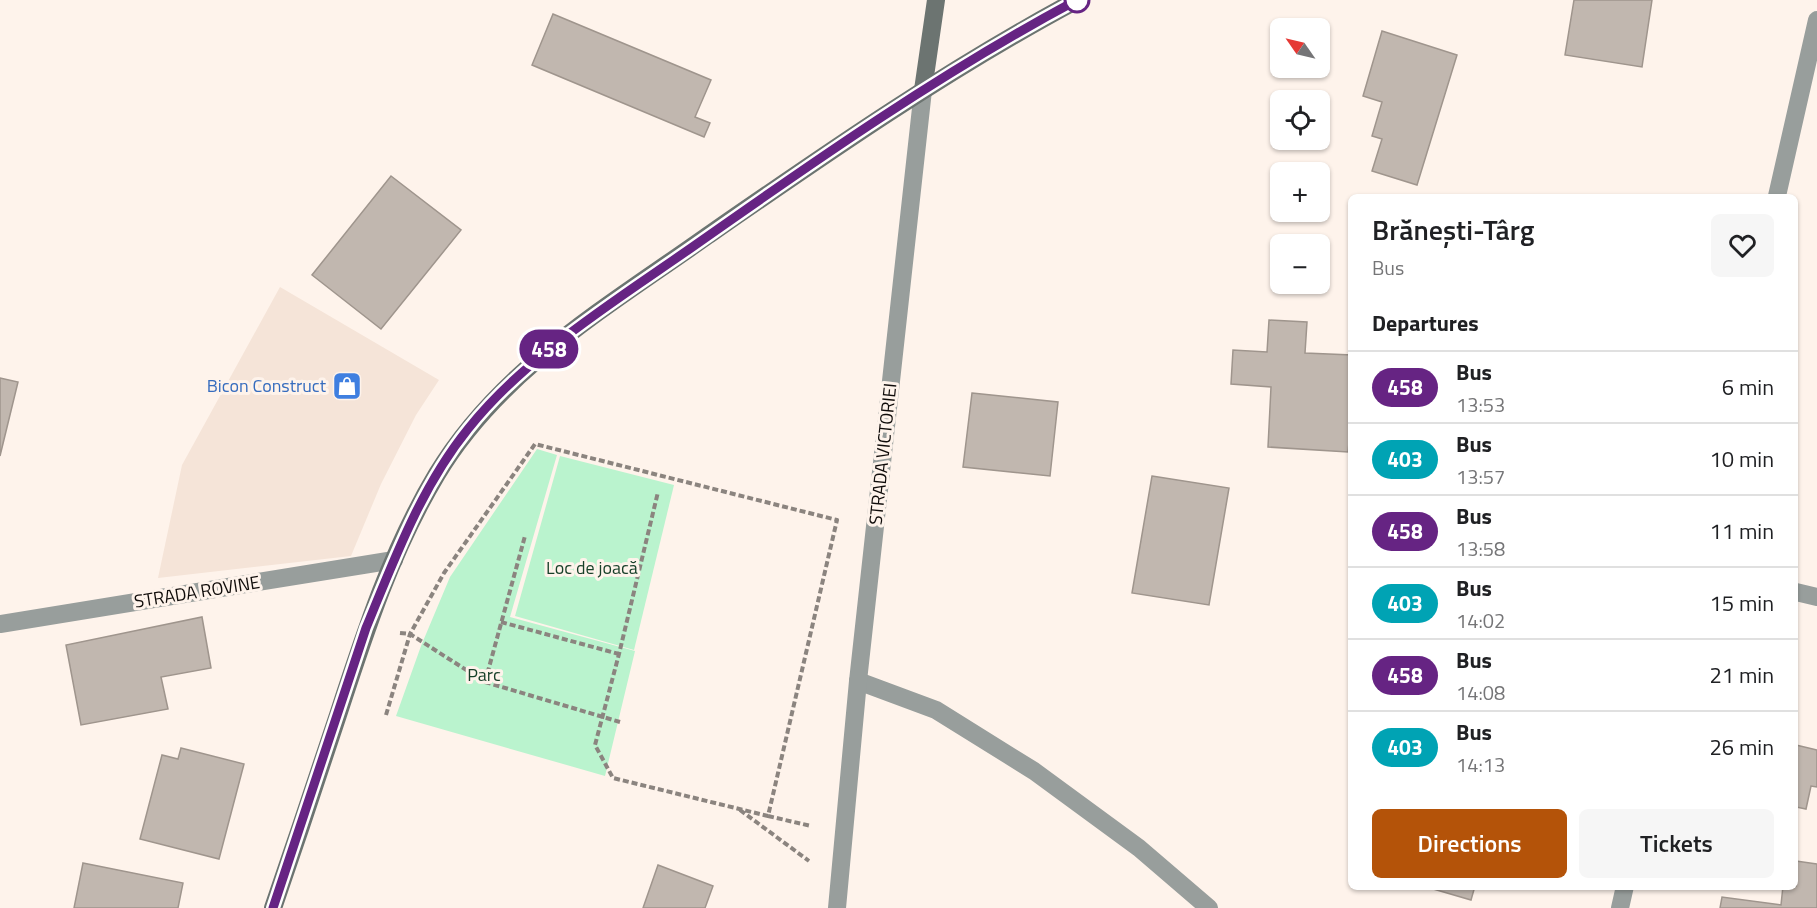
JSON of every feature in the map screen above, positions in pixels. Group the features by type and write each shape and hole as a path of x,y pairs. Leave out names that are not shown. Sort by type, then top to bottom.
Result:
{"main road":[{"name":"STRADA VICTORIEI","path":"923,90 936,0"},
{"path":"273,908 366,628 394,560 437,474 468,428 506,388 551,348 594,315 923,90 1022,30 1077,0"}],"street":[{"path":"1778,194 1817,20"},
{"name":"STRADA VICTORIEI","path":"837,908 858,681 923,90"},
{"name":"STRADA ROVINE","path":"0,624 394,560"},
{"path":"1798,592 1817,597"},
{"path":"858,681 936,710 1034,771 1138,848 1209,908"},
{"path":"1620,908 1624,890"}],"path":[{"path":"386,715 410,634 444,573 535,444 837,520 768,816"},
{"path":"658,492 595,746 613,778 844,835"},
{"path":"485,682 525,536"},
{"path":"501,621 619,654"},
{"path":"366,628 410,634 485,682 620,722"},
{"path":"737,808 840,884"}],"shaded area":[{"name":"Bicon Construct","path":"280,287 439,380 416,415 381,484 351,556 158,578 182,465"}],"green space":[{"name":"Parc","path":"537,449 557,455 510,617 635,651 605,776 396,716 421,646 450,577"},
{"name":"Loc de joacă","path":"560,456 674,485 634,650 515,616"}],"building":[{"path":"1574,0 1652,0 1642,67 1565,55"},
{"path":"553,14 711,80 695,117 710,123 704,137 532,65"},
{"path":"1382,31 1457,55 1417,185 1372,171 1382,139 1372,136 1382,102 1363,96"},
{"path":"391,176 461,230 381,329 312,275"},
{"path":"1269,320 1307,322 1305,353 1348,355 1348,452 1268,447 1271,387 1231,384 1233,350 1267,352"},
{"path":"0,378 18,382 0,456"},
{"path":"972,393 1058,402 1050,476 963,467"},
{"path":"1152,476 1229,488 1209,605 1132,593"},
{"path":"202,617 211,668 161,677 168,709 81,725 66,645"},
{"path":"1798,745 1817,750 1817,787 1811,786 1806,809 1798,807"},
{"path":"181,748 244,764 219,859 140,839 162,755 178,759"},
{"path":"1798,861 1817,864 1817,908 1720,908 1722,897 1781,905 1783,890 1798,890"},
{"path":"83,863 183,883 178,908 74,908"},
{"path":"658,865 713,886 705,908 643,908"},
{"path":"1437,890 1474,890 1471,900"}],"bus line":[{"name":"458","path":"273,908 366,628 416,514 437,474 468,428 506,388 551,348 594,315 923,90 1022,30 1077,0"}],"place":[{"name":"Bicon Construct","path":"347,386"}]}
